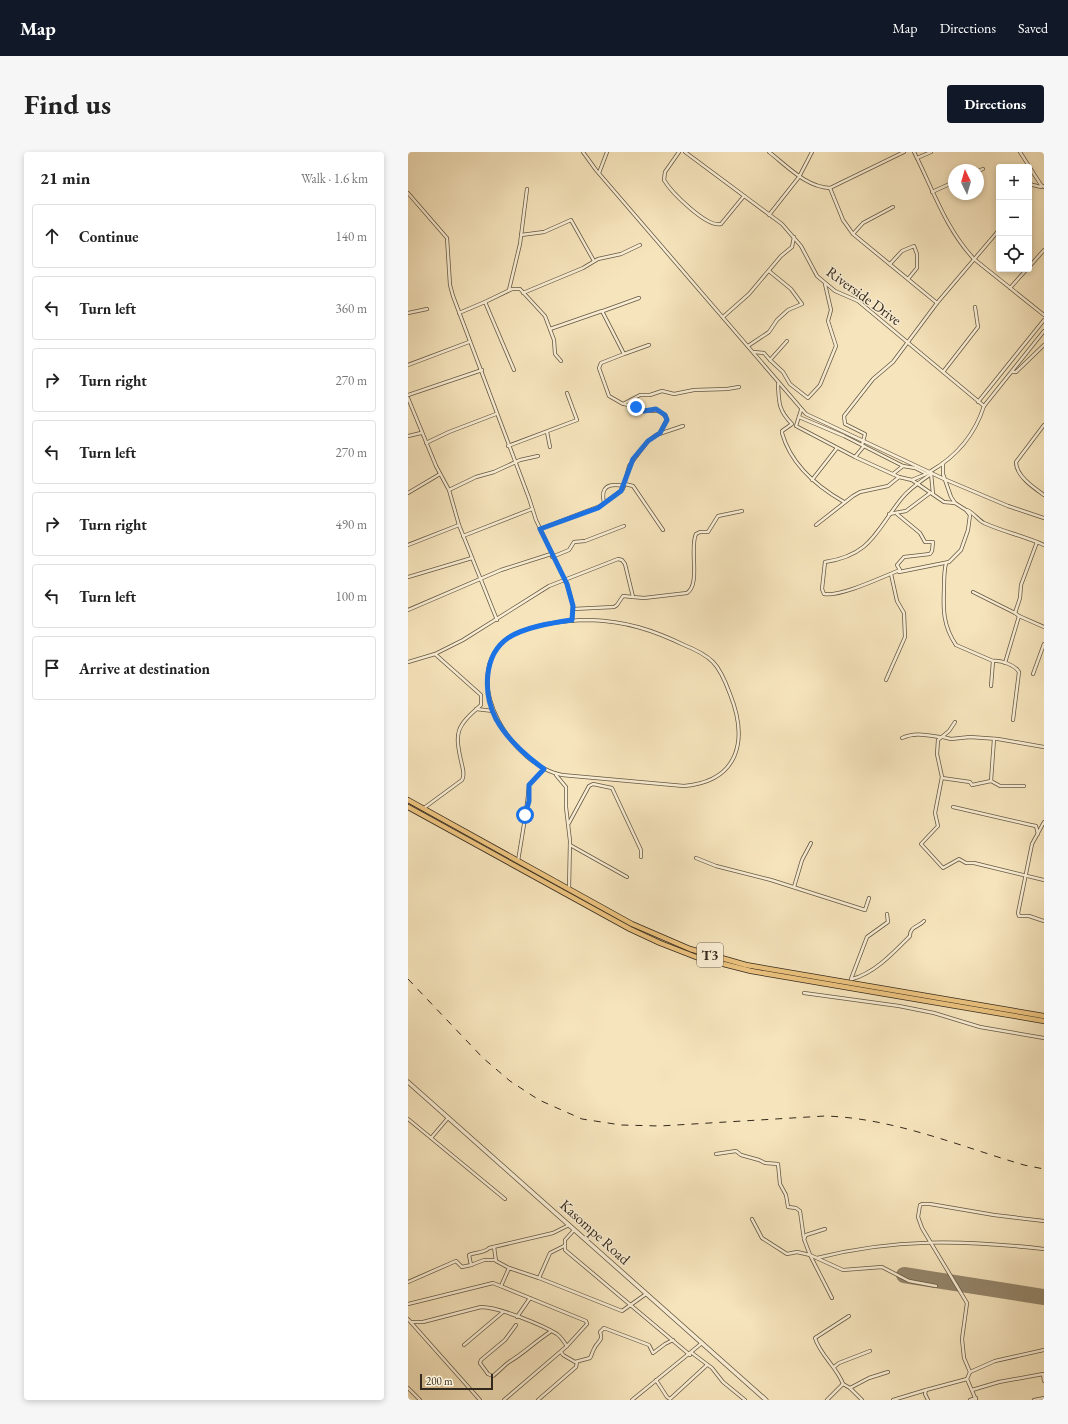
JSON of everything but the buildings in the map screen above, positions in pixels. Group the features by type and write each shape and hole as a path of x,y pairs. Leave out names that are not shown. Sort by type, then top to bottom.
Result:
{"highway":[{"name":"T3","path":"408,800 632,924 690,949 746,965 851,981 1044,1016"},
{"name":"T3","path":"408,806 630,928 660,943 696,957 752,971 1044,1021"}],"street":[{"path":"582,152 599,174 748,346 801,410 808,415 930,473 1008,506 1044,518"},
{"path":"599,174 607,152"},
{"path":"679,152 665,172 664,180 691,209 704,218 714,224 721,224 744,196"},
{"name":"Riverside Drive","path":"685,152 770,215 794,237 818,276 825,283 835,290 858,301 984,406"},
{"path":"769,152 799,177 816,186 830,188 904,152"},
{"path":"770,215 799,177 812,152"},
{"path":"914,152 932,192 957,240 974,259 1044,315"},
{"path":"917,158 930,152"},
{"path":"1020,152 1039,182 1044,187"},
{"path":"1034,185 1039,182"},
{"path":"932,192 948,185"},
{"path":"1034,185 1044,187"},
{"path":"830,188 843,220 854,234 937,303"},
{"path":"509,290 521,235 526,189"},
{"path":"408,193 447,238 450,285 459,313 482,370 496,414 532,509 569,591 573,608 572,620"},
{"path":"854,234 863,223 893,207"},
{"path":"521,235 544,232 571,220 594,261"},
{"path":"855,457 863,445 864,434 845,424 844,416 873,379 893,362 937,303 996,233"},
{"path":"723,317 749,294 781,256 792,247 794,237"},
{"path":"523,293 583,268 594,261 634,250 640,245"},
{"path":"890,264 902,251 914,246 917,254 917,268 908,279"},
{"path":"1032,264 1044,250"},
{"path":"748,346 769,332 777,320 788,310 802,304 791,289 769,271"},
{"path":"1010,288 1024,272"},
{"path":"753,352 764,353 782,372 790,384 808,398 820,385 836,346 828,322 831,310 825,283"},
{"path":"459,313 486,302 509,290 518,288 542,311 555,343 555,354 560,361"},
{"path":"550,329 639,298"},
{"path":"486,302 514,370"},
{"path":"943,372 978,327 975,307"},
{"path":"408,313 428,310"},
{"path":"602,311 607,316 624,354"},
{"path":"978,402 1044,320"},
{"path":"897,514 920,533 925,542 933,542 932,552 930,554 904,557 897,565 900,570 892,573 843,591 827,595 822,593 825,562 842,558 865,546 872,540 889,514 906,494 942,463 955,455 978,423 984,406 1044,331"},
{"path":"770,360 787,341"},
{"path":"408,365 470,342"},
{"path":"649,345 601,364 599,368 609,396 623,404 644,411 653,409 661,412 667,419 660,433"},
{"path":"1011,372 1016,372 1044,345"},
{"path":"408,395 482,370"},
{"path":"778,383 778,402 786,417 792,424 782,431 783,436 796,464 812,480 844,502"},
{"path":"623,404 640,395 650,395 664,391 674,394 694,390 739,387"},
{"path":"508,446 577,420 567,393"},
{"path":"408,398 421,433 449,490 463,536 497,620"},
{"path":"801,410 796,426 855,457 899,477 912,480 944,502 954,503 982,522 1044,545"},
{"path":"426,443 449,432 496,414"},
{"path":"799,417 863,445 903,466 915,468 925,473 930,473"},
{"path":"1044,425 1016,462 1018,470 1022,476 1044,495"},
{"path":"540,529 598,508 618,493 624,486 629,466 648,441 660,433 683,426"},
{"path":"547,432 550,447"},
{"path":"408,436 421,433"},
{"path":"812,480 838,448"},
{"path":"449,490 467,480 494,472 514,462 538,456"},
{"path":"942,463 944,479 954,503"},
{"path":"893,474 903,466"},
{"path":"912,480 925,473"},
{"path":"930,473 932,494"},
{"path":"408,493 440,474"},
{"path":"816,525 844,502 860,492 888,486 899,477"},
{"path":"625,482 625,484 633,486 663,530"},
{"path":"604,502 602,494 603,490 611,485 624,486"},
{"path":"889,514 897,514 907,510 932,494"},
{"path":"463,536 532,509"},
{"path":"892,573 950,562 958,554 963,545 970,522 970,515 966,510"},
{"path":"573,608 614,607 623,596 655,597 690,591 694,568 693,544 696,534 699,532 709,532 718,516 742,511"},
{"path":"408,546 459,525"},
{"path":"408,610 480,581 501,570 569,550 573,543 586,540 624,526"},
{"path":"1015,613 1020,598 1021,585 1037,542"},
{"path":"408,577 472,558"},
{"path":"408,662 436,654 497,620 543,590 563,579 620,559 625,564 633,597"},
{"path":"946,563 942,608 954,642 960,647 993,661 1016,667 1019,672 1013,720"},
{"path":"886,680 906,637 904,614 897,601 892,573"},
{"path":"973,592 1044,627"},
{"path":"1005,663 1019,616"},
{"path":"572,620 603,620 636,625 676,641 711,660 721,673 734,705 740,727 736,752 731,762 716,776 697,784 679,786 555,774 544,769 515,744 501,727 493,711 488,689 488,672 491,658 499,646 507,639 520,633 572,620"},
{"path":"1033,674 1044,644"},
{"path":"424,808 462,780 464,775 458,745 458,731 463,722 481,705 481,696 436,654"},
{"path":"991,686 993,661"},
{"path":"476,710 493,711"},
{"path":"955,722 944,736 940,737 937,745 937,754 942,778 935,813 938,826 921,842 921,844 943,868 959,859 966,863 974,863 1010,873 1026,874 1044,880"},
{"path":"902,738 909,734 951,739 970,737 994,739 1044,747"},
{"path":"991,781 994,739"},
{"path":"518,862 524,818 529,801 529,785 544,769"},
{"path":"555,774 566,787 566,808 569,823 570,845 569,890"},
{"path":"942,778 970,782 972,784 991,781 1000,786 1024,786"},
{"path":"569,823 589,786 593,784 612,788 641,850 641,857"},
{"path":"953,807 1036,826 1038,834"},
{"path":"1044,822 1032,844 1019,909 1019,916 1029,916 1044,921"},
{"path":"794,888 802,860 811,843"},
{"path":"570,845 627,877"},
{"path":"696,858 732,871 865,910 869,898"},
{"path":"851,981 867,937 888,922 887,914"},
{"path":"851,981 870,970 895,952 904,940 910,936 910,932 914,926 924,921"},
{"path":"804,993 899,1006 934,1013 980,1027 1044,1038"},
{"name":"Kasompe Road","path":"408,1082 766,1400"},
{"path":"431,1138 448,1118"},
{"path":"408,1119 505,1199"},
{"path":"716,1154 736,1151 741,1155 765,1163 778,1164 780,1184 786,1195 788,1207 796,1208 800,1212 804,1239 810,1256 832,1298"},
{"path":"970,1372 964,1358 962,1339 967,1304 919,1223 919,1212 922,1204 1044,1221"},
{"path":"752,1219 762,1238 787,1254 797,1252 817,1258 843,1270 882,1267 908,1281 936,1286"},
{"path":"471,1265 469,1255 494,1247 553,1233 569,1225"},
{"path":"804,1239 806,1235 825,1228"},
{"path":"574,1230 565,1240 564,1246 572,1257 673,1340 707,1364 716,1372 722,1382 745,1400"},
{"path":"817,1258 845,1251 886,1244 930,1241 1001,1244 1044,1249"},
{"path":"539,1278 550,1253 564,1246"},
{"path":"494,1247 496,1260"},
{"path":"408,1282 456,1261 462,1267 484,1260 496,1260 509,1268 539,1278 619,1310 626,1310 647,1293"},
{"path":"501,1286 509,1268"},
{"path":"408,1304 491,1283 587,1322 587,1324 561,1352 504,1400"},
{"path":"517,1316 530,1298"},
{"path":"411,1322 423,1322 481,1307 517,1316 556,1334 567,1346"},
{"path":"464,1345 503,1312"},
{"path":"849,1316 815,1338 823,1354 839,1373 843,1384 850,1388 862,1400"},
{"path":"408,1319 480,1400"},
{"path":"516,1325 505,1340 481,1360 480,1364 488,1374 493,1376 497,1374 508,1362 514,1361 531,1345 550,1332"},
{"path":"561,1352 563,1355 577,1362 590,1358 595,1346 600,1342 602,1336 600,1332 604,1328 646,1344 653,1353 673,1340"},
{"path":"632,1400 656,1379 691,1354 702,1343"},
{"path":"970,1400 976,1399 967,1379 970,1372 994,1361 1044,1350"},
{"path":"834,1367 839,1363 870,1352"},
{"path":"538,1400 576,1367 577,1362"},
{"path":"656,1379 667,1397 671,1399 707,1364"},
{"path":"850,1388 869,1378 888,1372"},
{"path":"972,1390 999,1382 1044,1374 1044,1381"},
{"path":"893,1400 967,1379"},
{"path":"828,1400 843,1384"},
{"path":"408,1388 420,1400"},
{"path":"926,1390 925,1394 928,1400"},
{"path":"1034,1400 1044,1398"}],"runway":[{"path":"904,1275 1044,1297"}],"railway":[{"path":"408,979 483,1058 510,1081 539,1100 582,1119 621,1125 660,1126 825,1116 850,1118 901,1127 1024,1165 1044,1169"}],"route":[{"path":"525,815 529,801 529,785 544,769 522,752 496,719 488,689 488,672 490,661 499,646 513,635 547,625 572,620 573,606 567,584 563,579 540,529 598,508 622,489 629,466 633,459 640,449 652,437 660,433 667,420 665,415 656,409 644,411 636,407"}]}
